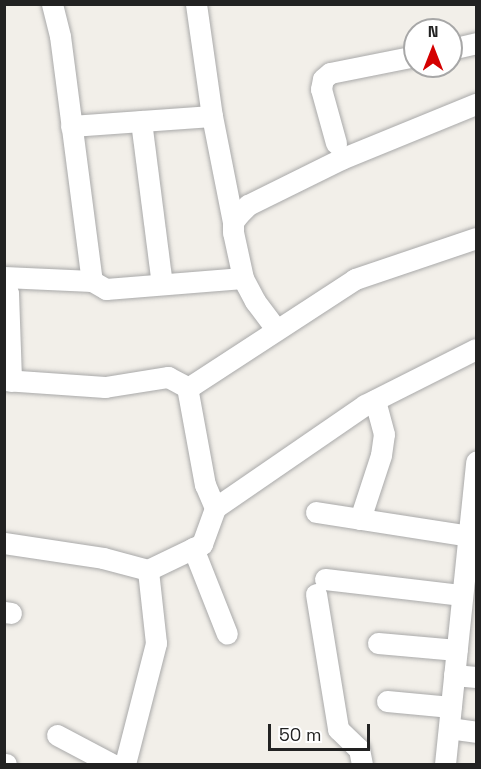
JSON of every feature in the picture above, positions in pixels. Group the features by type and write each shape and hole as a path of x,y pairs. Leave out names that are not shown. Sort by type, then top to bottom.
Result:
{"street":[{"path":"52,4 60,36 92,280"},
{"path":"196,4 212,116 243,278 255,301 276,329"},
{"path":"336,143 321,89 323,79 330,73 403,58"},
{"path":"233,222 248,205 341,159 477,104"},
{"path":"71,126 212,116"},
{"path":"141,121 162,284"},
{"path":"187,387 355,279 477,238"},
{"path":"4,278 92,280 106,289 243,278"},
{"path":"4,286 8,293 8,380 105,387 168,377 187,387"},
{"path":"4,543 103,558 148,570 202,543 215,508 375,400 477,349"},
{"path":"187,387 205,485 215,508"},
{"path":"360,519 381,455 384,434 375,400"},
{"path":"445,765 457,650 466,609 471,565 469,536 477,462"},
{"path":"316,512 469,536"},
{"path":"193,548 227,634"},
{"path":"125,765 156,643 148,570"},
{"path":"362,765 359,749 338,729 321,586 466,609"},
{"path":"378,643 457,650"},
{"path":"454,675 477,677"},
{"path":"387,701 450,717 477,732"},
{"path":"57,735 112,765"}]}
